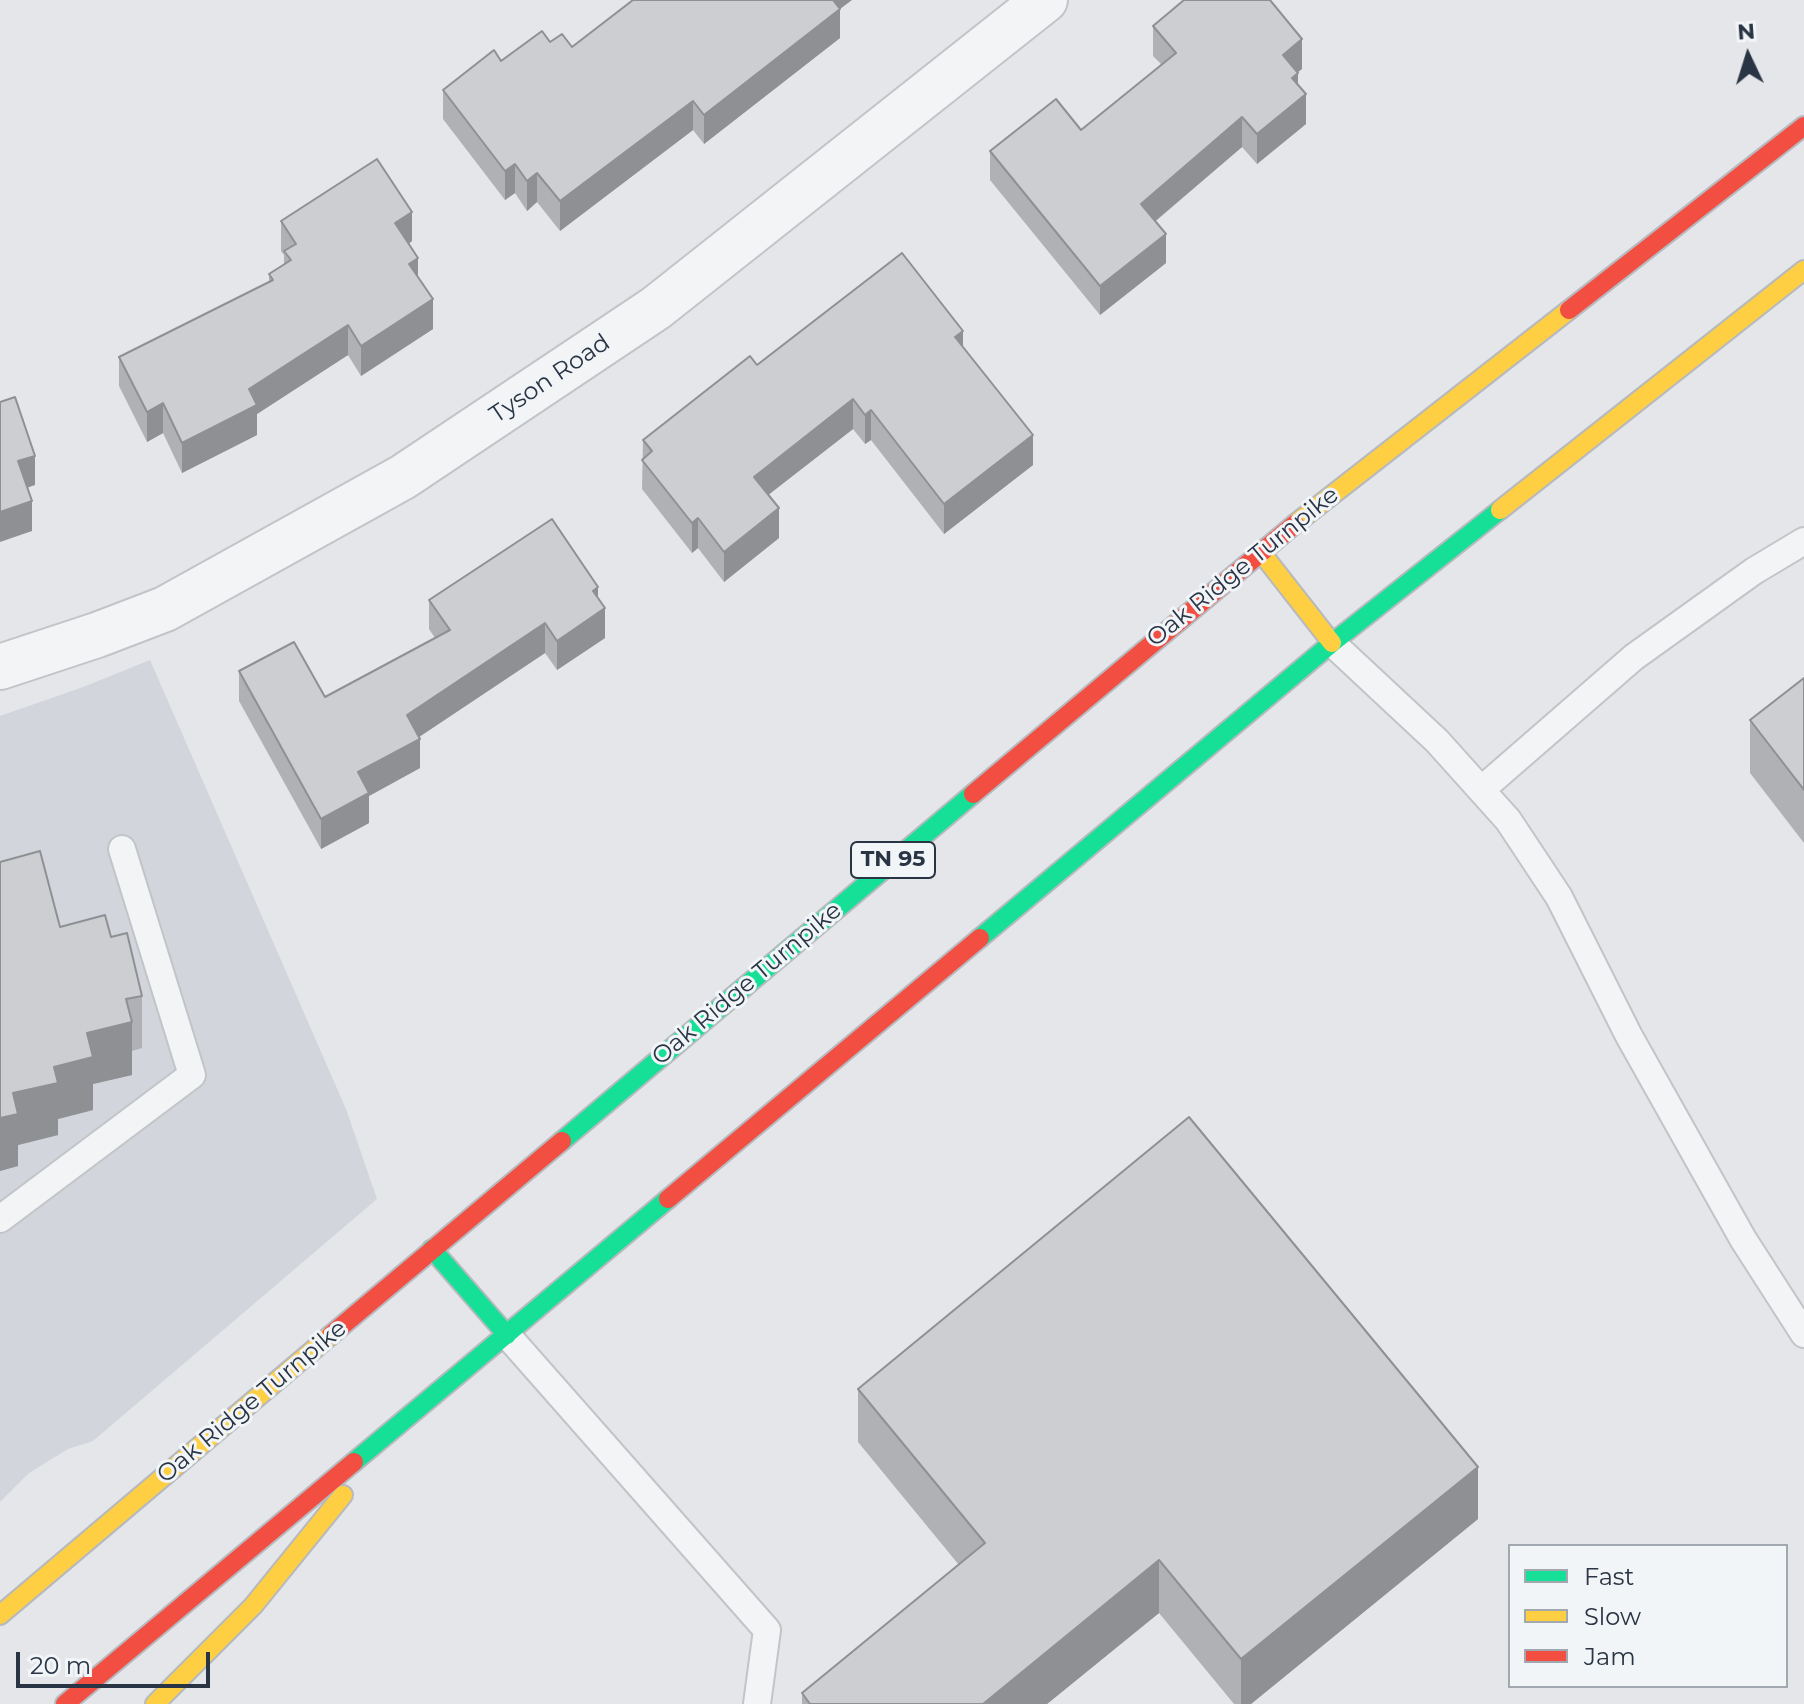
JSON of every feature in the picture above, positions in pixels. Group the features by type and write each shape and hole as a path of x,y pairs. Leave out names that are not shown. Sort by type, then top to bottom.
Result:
{"highway":[{"name":"Oak Ridge Turnpike","path":"8,1608 1260,551 1804,126"},
{"path":"65,1704 1332,643 1804,270"},
{"path":"1260,551 1332,643"},
{"path":"432,1249 507,1335"},
{"path":"155,1704 253,1606 405,1417"}],"street":[{"name":"Tyson Road","path":"0,667 165,609 403,477 656,308 1045,0"}],"lane":[{"path":"1481,790 1634,657 1754,571 1804,541"},
{"path":"1332,643 1437,741 1508,820 1559,897 1629,1036 1735,1226 1804,1334"},
{"path":"0,1219 192,1075 122,849"},
{"path":"507,1335 767,1630 757,1704"},
{"path":"0,1580 8,1608"}],"shaded area":[{"path":"150,660 346,1109 377,1199 93,1441 68,1449 29,1473 0,1502 0,716"}],"building":[{"path":"633,0 833,0 840,9 704,115 693,101 560,201 537,173 527,181 515,164 505,171 443,90 494,50 501,61 542,31 550,42 562,34 572,47"},
{"path":"1184,0 1270,0 1302,39 1283,55 1298,73 1292,78 1306,94 1257,134 1242,117 1141,204 1166,234 1100,286 990,151 1056,99 1081,130 1176,53 1153,26"},
{"path":"377,159 412,212 395,223 418,258 409,264 433,299 361,346 348,325 249,389 257,405 182,443 163,403 147,412 119,357 273,280 269,274 291,260 284,251 296,244 281,221"},
{"path":"902,253 963,331 955,337 1033,435 944,504 871,410 865,415 853,399 754,477 779,508 724,552 698,518 692,523 642,460 652,451 643,440 750,356 757,365"},
{"path":"15,397 35,456 18,461 32,501 0,512 0,402"},
{"path":"552,519 598,587 593,591 605,608 557,641 545,623 407,715 420,739 358,772 369,793 321,819 239,671 294,642 325,697 450,630 429,600"},
{"path":"1804,678 1804,790 1750,720"},
{"path":"40,851 60,927 105,915 111,937 127,933 142,996 126,999 132,1022 87,1033 93,1057 54,1067 58,1083 13,1093 18,1114 0,1118 0,862"},
{"path":"1189,1117 1478,1467 1241,1659 1159,1560 983,1704 810,1704 802,1693 985,1543 858,1389"}],"traffic: fast":[{"path":"980,938 1332,643 1500,510"},
{"path":"562,1141 973,794"},
{"path":"354,1462 668,1199"},
{"path":"432,1249 507,1335"}],"traffic: slow":[{"path":"1500,510 1804,270"},
{"path":"1295,524 1569,310"},
{"path":"1260,551 1332,643"},
{"path":"0,1615 331,1335"},
{"path":"155,1704 253,1606 343,1495"}],"traffic: jam":[{"path":"1569,310 1804,126"},
{"path":"973,794 1295,524"},
{"path":"668,1199 980,938"},
{"path":"331,1335 562,1141"},
{"path":"65,1704 354,1462"}]}
